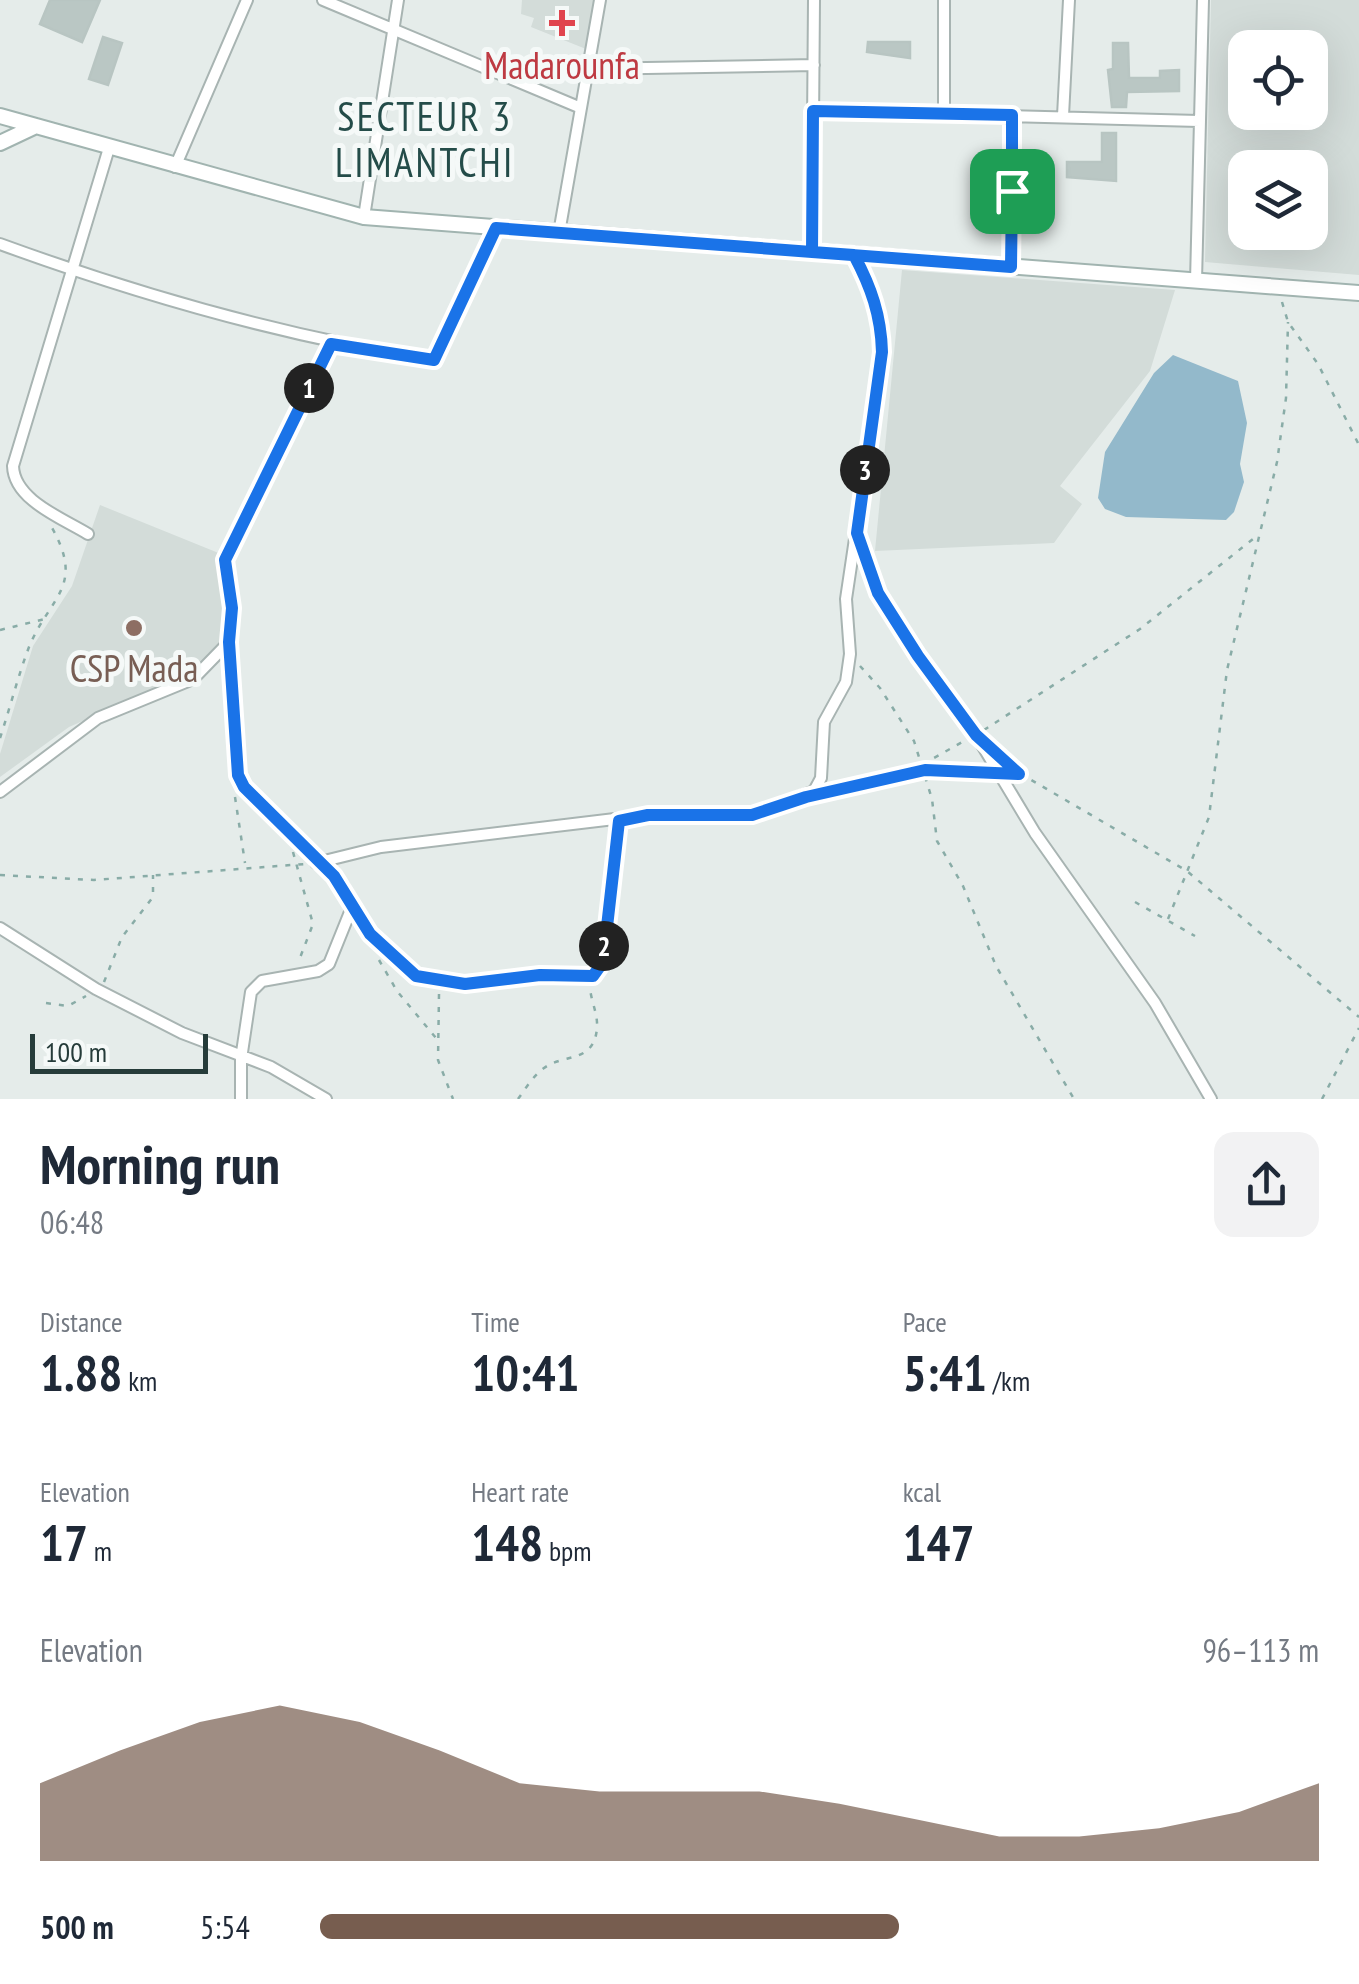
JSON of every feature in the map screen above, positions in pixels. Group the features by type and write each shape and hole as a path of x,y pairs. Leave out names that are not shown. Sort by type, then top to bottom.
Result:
{"street":[{"path":"175,167 247,0"},
{"path":"324,0 580,108"},
{"path":"364,217 398,0"},
{"path":"559,233 600,0"},
{"path":"812,252 814,0"},
{"path":"944,0 944,114"},
{"path":"1063,116 1068,0"},
{"path":"1196,281 1203,0"},
{"path":"588,68 814,65"},
{"path":"813,111 1200,121"},
{"path":"1011,267 1012,115"},
{"path":"0,116 364,217 1359,293"},
{"path":"0,143 36,126"},
{"path":"88,534 29,498 12,472 109,148"},
{"path":"0,244 70,270 331,344 434,360 496,228"},
{"path":"316,863 382,847 648,815 752,815 806,797 821,778 824,722 846,682 850,654 846,599 882,352 881,323 871,288 854,255"},
{"path":"331,344 225,560 232,608 229,642 238,775 244,787 344,887 370,934 416,976 441,981"},
{"path":"857,533 885,607 976,735 1036,833 1155,1003 1211,1099"},
{"path":"0,792 98,718 192,679 229,642"},
{"path":"593,976 603,962 619,821"},
{"path":"241,1099 240,1059 251,992 262,982 318,971 336,958 352,907"},
{"path":"0,928 98,990 240,1059 271,1067 326,1099"}],"path":[{"path":"1277,287 1288,322 1318,364 1359,445"},
{"path":"1168,919 1209,816 1227,670 1286,398 1288,322"},
{"path":"0,738 30,644 65,586 68,566 50,524"},
{"path":"925,770 934,758 1140,630 1259,534"},
{"path":"0,630 46,618"},
{"path":"850,654 880,688 914,741 925,770 937,841 963,886 996,966 1074,1099"},
{"path":"1000,758 1019,774 1187,871 1359,1017"},
{"path":"806,797 925,770 1019,774"},
{"path":"238,775 234,804 245,866"},
{"path":"292,851 299,864 313,924 294,974"},
{"path":"0,875 94,880 316,863"},
{"path":"46,1003 68,1006 98,990 110,976 122,937 153,898 154,875"},
{"path":"1135,902 1195,936"},
{"path":"370,934 382,968 437,1039"},
{"path":"453,1099 438,1060 441,981 465,984 540,975 593,976 590,997 597,1028 591,1046 577,1059 555,1061 543,1068 518,1099"},
{"path":"1322,1099 1359,1028"}],"shaded area":[{"name":"Madarounfa","path":"522,0 595,0 586,49 531,27 534,18 521,14"},
{"path":"1211,0 1359,0 1359,275 1205,262"},
{"path":"902,270 1175,290 1150,371 1060,486 1082,504 1054,543 875,551"},
{"name":"CSP Mada","path":"100,505 221,554 229,613 220,642 188,675 69,727 0,777 0,754 33,646 72,586"}],"water":[{"path":"1173,355 1238,381 1247,423 1240,464 1244,482 1234,512 1226,520 1126,517 1105,509 1098,498 1105,452 1154,373"}],"building":[{"path":"50,0 100,0 82,42 40,24"},
{"path":"103,37 122,43 108,85 89,79"},
{"path":"868,42 910,42 910,58 867,52"},
{"path":"1113,43 1128,43 1129,78 1160,78 1160,71 1179,70 1179,91 1127,92 1126,107 1112,107 1108,70 1113,69"},
{"path":"1102,133 1116,133 1116,181 1067,177 1067,162 1102,162"}],"place":[{"name":"Madarounfa","path":"562,23"},
{"name":"CSP Mada","path":"134,628"}],"district":[{"name":"SECTEUR 3 LIMANTCHI","path":"425,139"}],"route":[{"path":"1012,191 1011,267 854,255 685,242 496,228 434,360 331,344 225,560 232,608 229,642 238,775 244,787 344,887 370,934 416,976 465,984 503,977 593,976 603,962 619,821 648,815 752,815 806,797 925,770 1019,774 976,735 885,607 857,533 882,352 881,323 871,288 854,255 812,252 813,111 1012,115 1012,191"}]}
